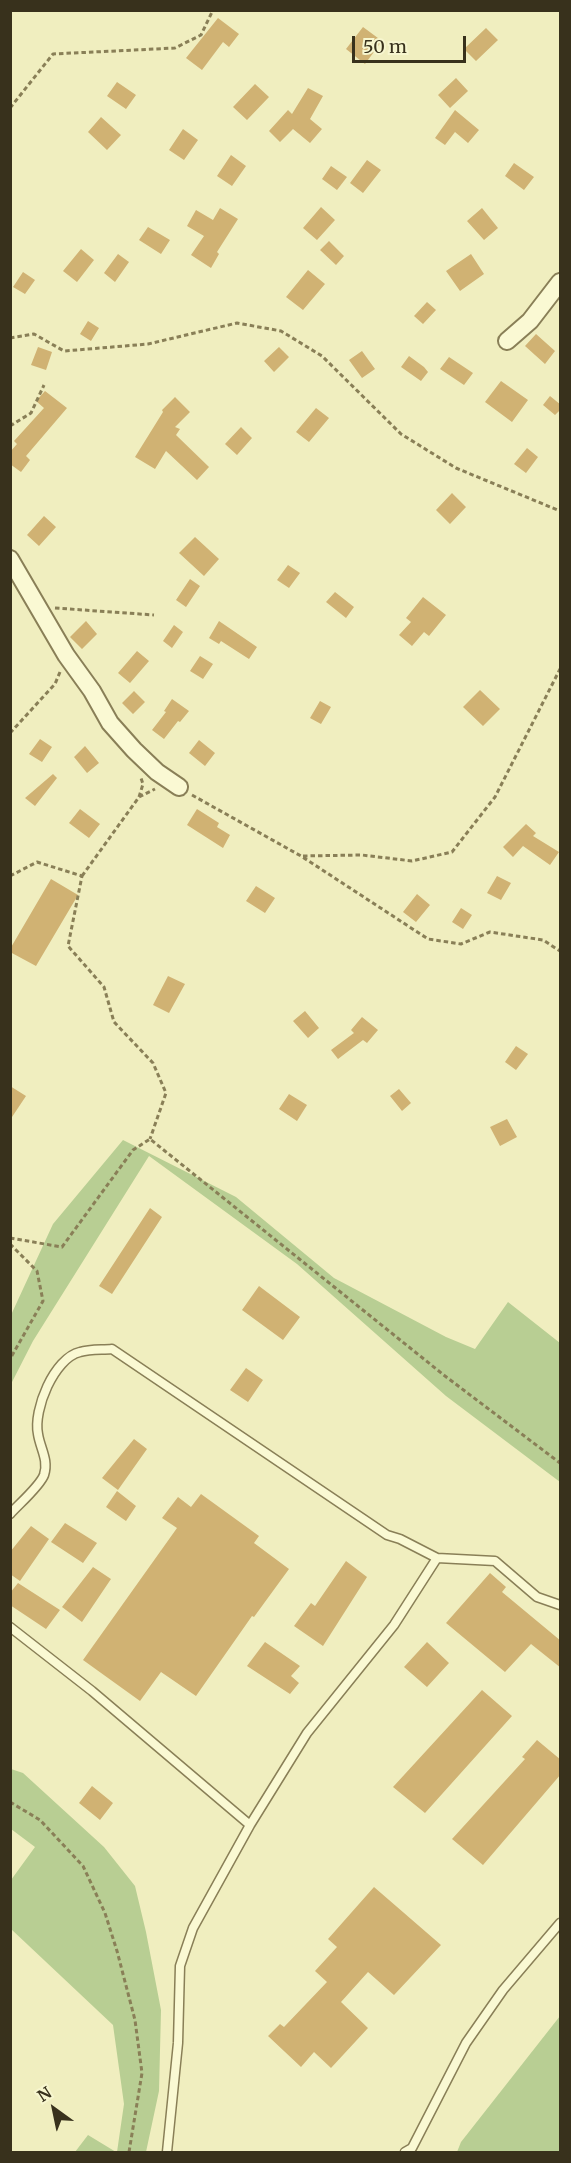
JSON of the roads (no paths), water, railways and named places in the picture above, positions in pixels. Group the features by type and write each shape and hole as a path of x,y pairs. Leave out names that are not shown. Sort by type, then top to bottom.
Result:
{"street":[{"path":"507,342 530,321 561,282"},
{"path":"10,559 36,606 66,655 92,691 110,723 157,772 179,787"}],"lane":[{"path":"10,1514 44,1476 46,1462 36,1422 40,1407 57,1369 66,1359 79,1352 112,1349 387,1535 437,1558 495,1561 537,1597 561,1605"},
{"path":"167,2152 178,2043 180,1966 193,1928 250,1825 307,1733 394,1625 437,1558"},
{"path":"10,1627 92,1691 250,1825"},
{"path":"405,2152 412,2148 466,2043 503,1990 561,1923"}]}
